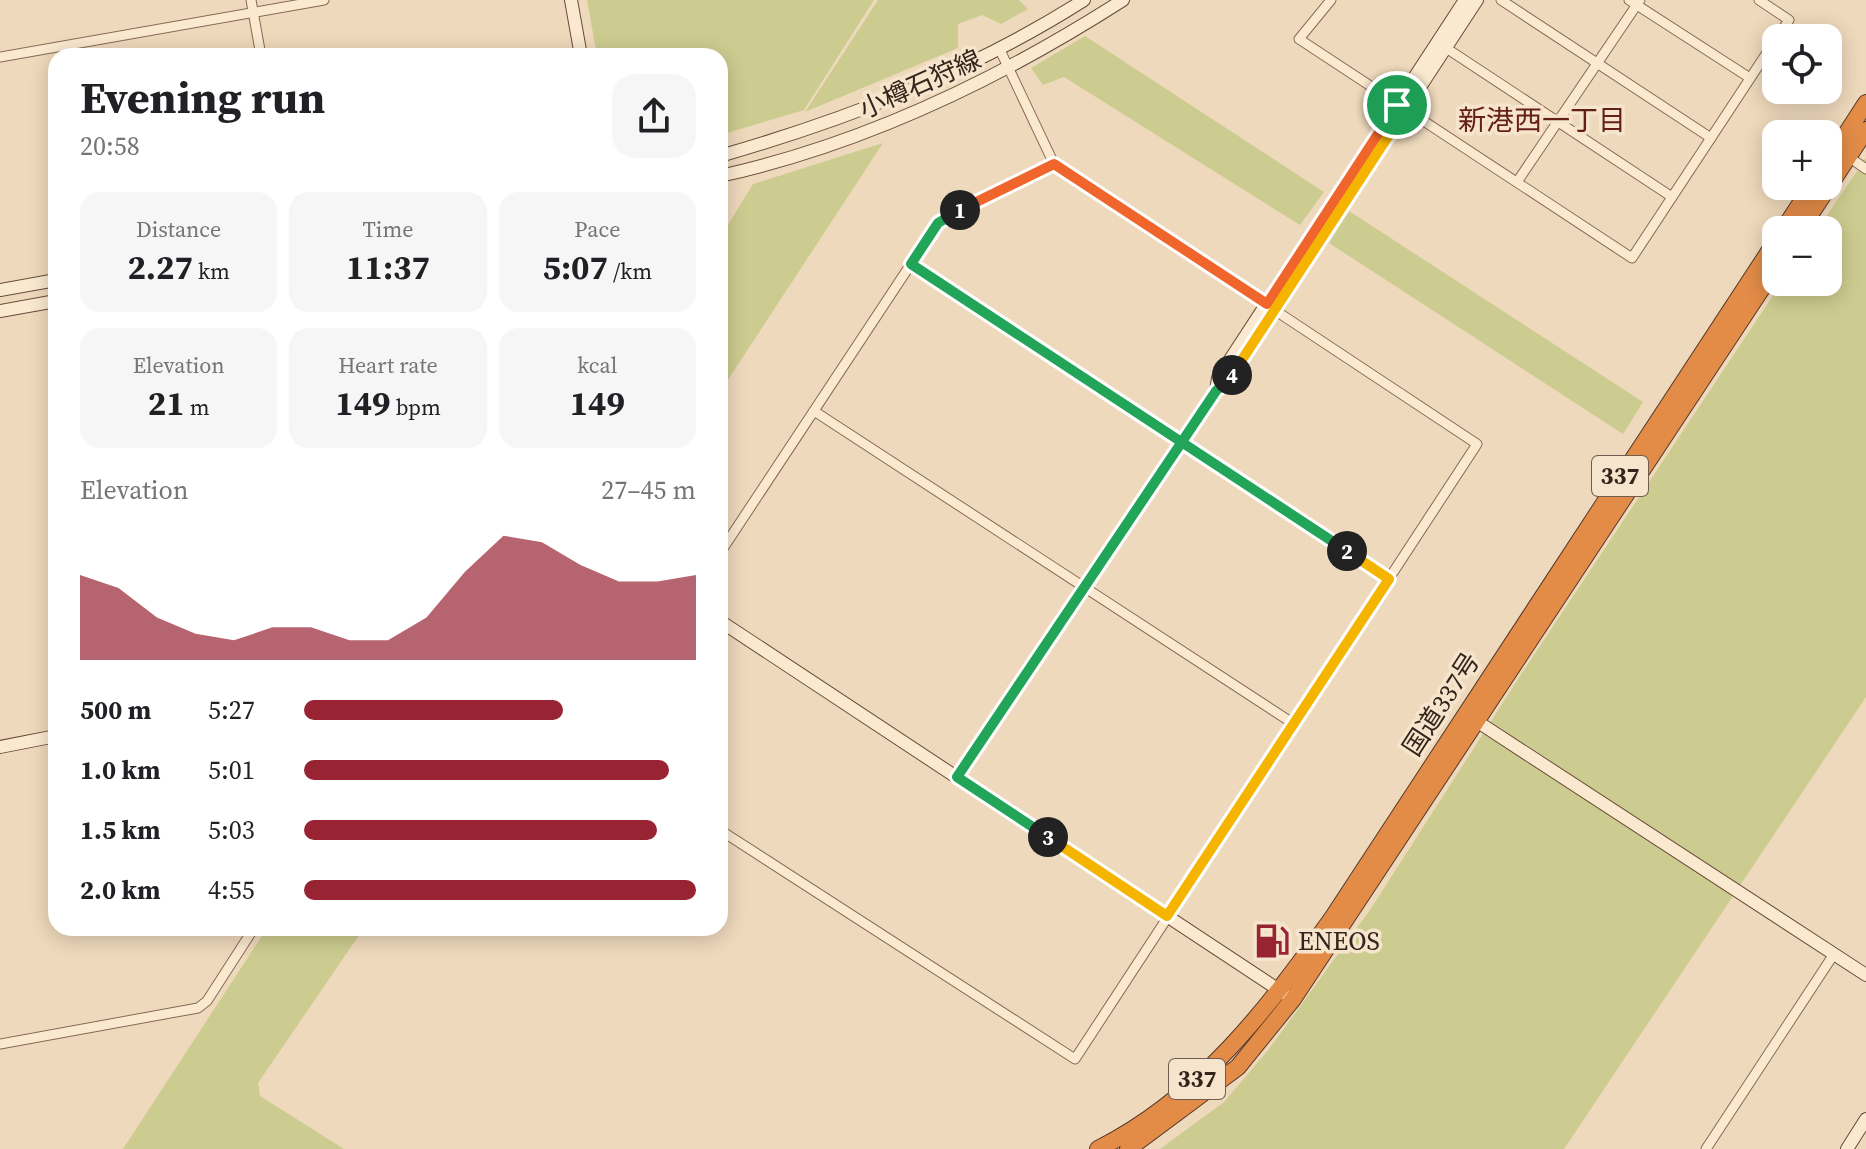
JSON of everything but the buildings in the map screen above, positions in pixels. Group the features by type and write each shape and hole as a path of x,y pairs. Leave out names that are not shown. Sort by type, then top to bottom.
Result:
{"highway":[{"path":"1842,148 1866,103"},
{"path":"1842,152 1866,130"},
{"name":"国道337号","path":"1471,717 1762,263"},
{"name":"国道337号","path":"1128,1149 1238,1067 1287,995 1333,917 1762,288"},
{"name":"国道337号","path":"1098,1149 1175,1098 1230,1051 1287,995"}],"street":[{"path":"251,0 260,48"},
{"path":"52,48 324,0"},
{"path":"571,0 580,48"},
{"name":"小樽石狩線","path":"728,154 811,130 910,92 1000,50 1084,0"},
{"name":"小樽石狩線","path":"728,174 843,141 925,109 1008,69 1123,0"},
{"path":"1331,0 1299,39 1632,258 1762,60"},
{"path":"1442,45 1465,0"},
{"path":"957,777 1216,391 1218,378 1271,306 1442,45 1477,0"},
{"path":"1501,0 1711,138"},
{"path":"1759,0 1789,20 1786,24"},
{"path":"1517,182 1635,2 1750,78"},
{"path":"1442,45 1672,197"},
{"path":"0,57 48,49"},
{"path":"728,835 1075,1059 1477,444 1054,164 1000,50"},
{"path":"1842,158 1866,169"},
{"path":"728,541 946,216 1054,164"},
{"path":"911,264 1389,579"},
{"path":"0,290 48,281"},
{"path":"0,311 48,302"},
{"path":"814,411 1294,724"},
{"path":"728,626 1287,995"},
{"path":"1471,717 1866,975"},
{"path":"0,747 48,738"},
{"path":"0,1044 198,1008 207,1001 249,936"},
{"path":"1706,1149 1834,954"},
{"path":"1847,1149 1866,1119"}],"shaded area":[{"path":"587,0 874,0 804,110 728,133 728,48 596,48"},
{"path":"878,0 1019,0 1028,9 1001,24 982,15 958,24 958,48 805,112"},
{"path":"1085,36 1324,192 1300,225 1064,77 1043,85 1031,68"},
{"path":"883,143 728,380 728,225 753,184"},
{"path":"1866,158 1866,697 1564,1149 1160,1149 1224,1102 1269,1049 1370,910 1520,676 1773,296 1842,296 1842,216 1827,216 1837,200 1842,200 1842,193"},
{"path":"1349,211 1643,402 1623,434 1329,243"},
{"path":"262,936 359,936 258,1083 260,1096 344,1149 123,1149"}],"place":[{"name":"ENEOS","path":"1272,941"}],"district":[{"name":"新港西一丁目","path":"1542,120"}],"route":[{"path":"1397,105 1267,304 1054,164 946,216 911,264 1181,442 1389,579 1167,916 957,777 1181,442 1216,391 1227,382 1406,109 1397,105"}]}
